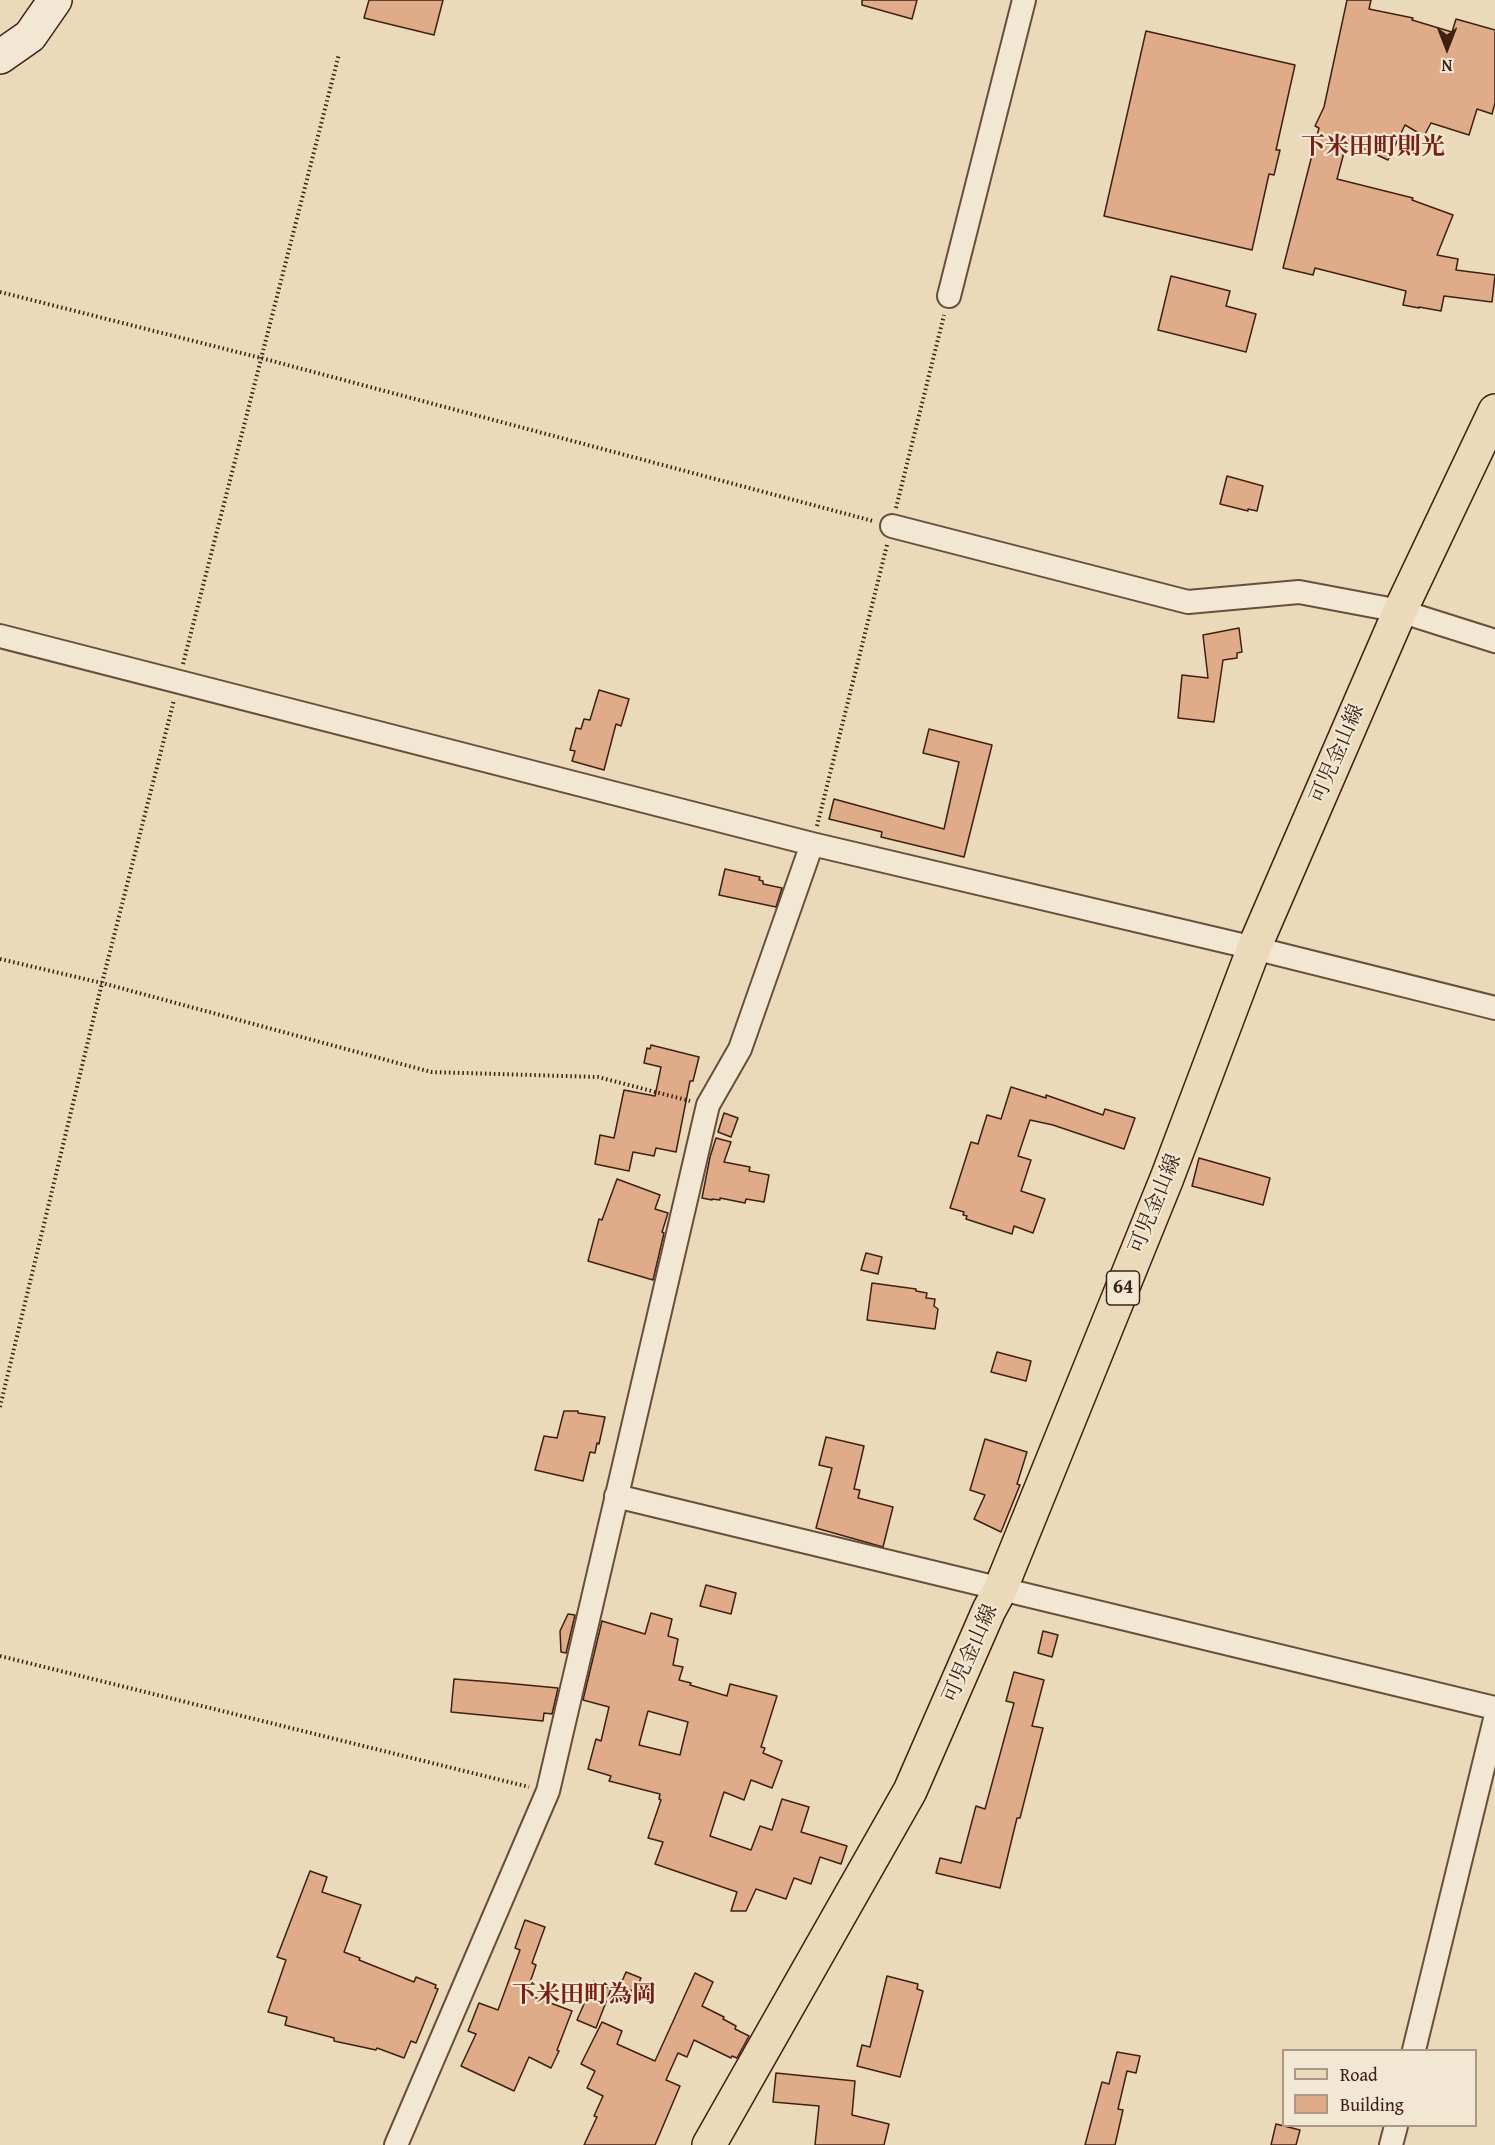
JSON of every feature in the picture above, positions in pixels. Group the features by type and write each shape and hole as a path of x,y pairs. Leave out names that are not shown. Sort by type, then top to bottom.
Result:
{"main road":[{"name":"可児金山線","path":"709,2145 910,1791 988,1610 1000,1590 1167,1178 1254,948 1400,611 1495,411"}],"street":[{"path":"0,57 30,36 55,0"},
{"path":"949,296 1024,0"},
{"path":"892,526 1188,602 1299,592 1400,611 1495,641"},
{"path":"0,636 812,844 1254,948 1495,1008"},
{"path":"396,2145 548,1791 708,1105 740,1049 812,844"},
{"path":"616,1496 1495,1707"},
{"path":"1414,2049 1495,1719"},
{"path":"1391,2145 1396,2127"}],"path":[{"path":"0,1407 102,983 339,54"},
{"path":"0,292 261,358 892,526"},
{"path":"812,844 949,296"},
{"path":"0,959 102,983 431,1072 598,1077 708,1105"},
{"path":"0,1656 548,1791"}],"building":[{"path":"369,0 443,0 434,35 364,18"},
{"path":"862,0 917,0 912,19 862,5"},
{"path":"1347,0 1371,0 1369,9 1413,18 1412,20 1452,32 1456,19 1495,30 1495,103 1492,114 1477,109 1469,135 1431,123 1424,136 1405,125 1388,160 1347,141 1337,179 1413,198 1412,200 1453,215 1437,255 1458,259 1456,270 1495,275 1492,302 1444,296 1441,311 1419,308 1403,305 1406,291 1315,268 1313,275 1283,268 1319,128 1315,126 1324,107"},
{"path":"1146,31 1295,65 1276,150 1280,150 1274,175 1269,174 1252,250 1104,216"},
{"path":"1171,276 1230,291 1226,306 1256,314 1246,352 1158,330"},
{"path":"1227,476 1263,486 1257,511 1220,504"},
{"path":"1239,628 1242,652 1237,653 1237,658 1223,660 1214,722 1178,718 1182,675 1208,678 1203,635"},
{"path":"599,690 629,699 621,726 616,724 604,770 572,761 575,751 570,750 576,728 581,729 584,719 590,720"},
{"path":"929,729 992,745 964,857 881,837 882,832 829,819 834,799 944,829 959,762 923,753"},
{"path":"725,869 760,877 759,880 763,881 763,884 782,888 776,907 719,895"},
{"path":"651,1045 699,1057 693,1081 690,1081 676,1152 656,1148 654,1156 633,1152 629,1171 595,1164 600,1135 614,1138 624,1090 655,1096 661,1067 644,1063 647,1048 650,1049"},
{"path":"1011,1087 1046,1098 1046,1095 1103,1115 1105,1109 1135,1118 1124,1149 1053,1125 1030,1120 1018,1156 1031,1160 1021,1191 1045,1199 1033,1233 1014,1226 1012,1234 966,1219 964,1212 950,1208 971,1142 978,1144 987,1115 1001,1119"},
{"path":"724,1113 738,1118 731,1137 718,1132"},
{"path":"716,1138 731,1142 724,1162 750,1167 749,1171 769,1175 764,1202 746,1199 745,1203 720,1198 720,1200 712,1200 702,1198"},
{"path":"1199,1158 1270,1178 1263,1205 1192,1186"},
{"path":"617,1179 660,1195 655,1209 668,1213 653,1280 588,1261 599,1219 602,1220"},
{"path":"866,1253 882,1257 878,1274 861,1270"},
{"path":"872,1283 916,1289 916,1291 927,1293 926,1298 935,1299 934,1306 938,1309 935,1329 867,1320"},
{"path":"997,1352 1031,1361 1026,1381 991,1372"},
{"path":"564,1411 578,1411 578,1413 605,1417 599,1444 597,1443 595,1453 590,1452 583,1481 535,1470 544,1436 557,1438"},
{"path":"826,1437 864,1446 854,1489 860,1490 858,1498 893,1507 883,1547 816,1528 832,1468 819,1465"},
{"path":"985,1439 1027,1452 1017,1484 1020,1485 1001,1532 974,1519 985,1495 970,1490"},
{"path":"706,1585 736,1593 731,1614 700,1606"},
{"path":"651,1613 672,1619 668,1636 678,1639 673,1665 683,1667 679,1680 727,1696 730,1684 777,1696 761,1747 765,1748 763,1753 782,1761 772,1788 751,1780 744,1800 724,1792 710,1836 751,1850 760,1826 772,1830 782,1799 809,1807 801,1832 847,1846 841,1864 820,1857 811,1884 794,1878 786,1899 756,1889 746,1911 731,1911 737,1892 655,1864 663,1842 648,1838 661,1800 659,1799 660,1794 609,1781 611,1776 588,1769 596,1739 601,1741 609,1707 583,1700 602,1621 645,1634","holes":["648,1711 688,1722 680,1755 639,1745"]},
{"path":"568,1614 575,1615 566,1653 561,1652 560,1631"},
{"path":"1043,1631 1058,1635 1052,1657 1038,1653"},
{"path":"1014,1672 1044,1680 1032,1726 1043,1728 1000,1888 936,1873 940,1858 961,1863 976,1806 985,1809 1014,1703 1006,1701"},
{"path":"454,1679 558,1688 552,1714 544,1713 543,1721 451,1712"},
{"path":"310,1871 327,1877 322,1892 361,1905 344,1952 414,1982 416,1977 436,1985 435,1988 438,1989 416,2043 411,2041 404,2058 377,2048 376,2050 334,2041 334,2038 285,2025 287,2017 268,2012 286,1960 277,1957"},
{"path":"525,1920 545,1927 532,1963 536,1965 526,1994 572,2011 551,2068 529,2057 514,2091 461,2066 476,2034 468,2031 479,2003 498,2010 520,1950 515,1948"},
{"path":"626,1972 641,1978 635,1992 620,1986"},
{"path":"695,1973 713,1982 702,2006 724,2017 723,2019 736,2026 735,2029 749,2036 737,2058 732,2056 731,2058 694,2040 687,2057 678,2053 666,2080 680,2086 655,2145 584,2145 597,2117 594,2116 603,2096 587,2088 595,2071 581,2064 602,2022 622,2031 617,2044 655,2061"},
{"path":"887,1976 918,1984 917,1989 923,1991 900,2077 857,2066 862,2045 870,2047"},
{"path":"594,1981 611,1989 596,2028 577,2020"},
{"path":"1117,2052 1140,2056 1136,2073 1127,2071 1118,2109 1123,2110 1115,2145 1085,2145 1102,2082 1109,2084"},
{"path":"776,2073 855,2081 852,2115 889,2124 884,2145 815,2145 819,2106 773,2102"},
{"path":"1276,2124 1300,2130 1296,2145 1271,2145"}],"district":[{"name":"下米田町則光","path":"1373,148"},
{"name":"下米田町為岡","path":"584,1996"}]}
